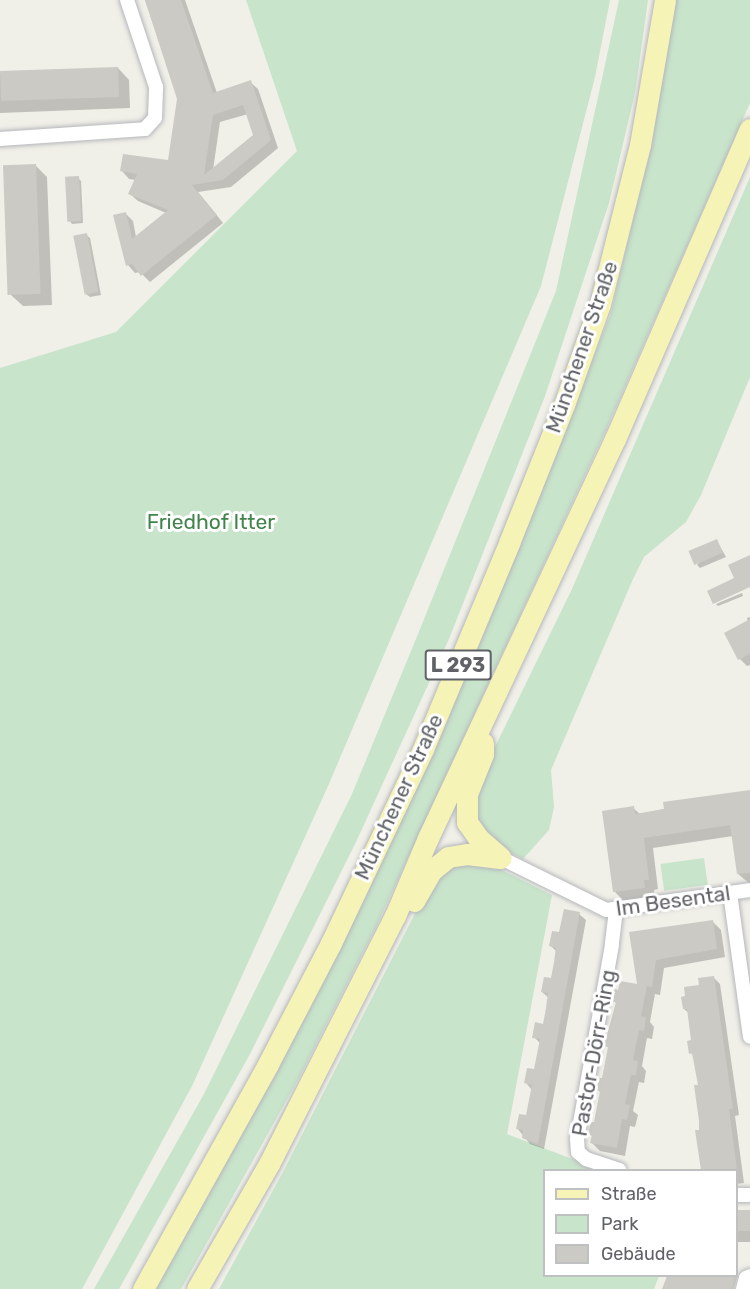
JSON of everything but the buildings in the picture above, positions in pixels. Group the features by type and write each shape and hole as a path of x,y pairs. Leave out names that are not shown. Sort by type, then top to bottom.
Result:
{"main road":[{"name":"Münchener Straße","path":"143,1289 268,1065 331,943 423,749 513,532 564,405 600,304 640,145 665,0"},
{"name":"Münchener Straße","path":"197,1289 270,1162 395,916 620,428 750,129"},
{"path":"483,722 483,754 467,794 466,812 471,830 501,858"},
{"path":"395,916 412,906 431,872 448,857 467,854 501,858"}],"street":[{"path":"0,139 145,129 155,117 156,87 128,0"},
{"name":"Im Besental","path":"501,858 522,866 596,907 616,910 750,890"},
{"path":"730,893 750,1037"},
{"name":"Pastor-Dörr-Ring","path":"616,910 612,945 577,1138 578,1152 586,1159 616,1169"},
{"path":"743,1289 746,1278 750,1276"}],"green space":[{"name":"Friedhof Itter","path":"246,0 610,0 595,77 541,286 328,786 192,1086 82,1289 0,1289 0,368 116,332 297,151"},
{"path":"619,0 648,0 635,93 609,203 545,396 449,639 356,842 250,1054 119,1289 94,1289 204,1094 352,794 416,639 556,291"},
{"path":"674,0 750,0 750,103 605,432 376,927 299,1078 181,1289 155,1289 279,1066 352,921 509,570 611,313 649,150 667,56"},
{"path":"750,177 750,377 701,495 686,522 644,557 633,579 551,770 554,807 549,830 523,859 505,850 485,834 475,816 477,784 572,589"},
{"path":"704,858 708,885 664,891 660,864"},
{"path":"466,864 496,867 552,895 507,1134 598,1169 543,1169 543,1277 659,1277 654,1289 219,1289 283,1172 424,896 431,884 450,868"}]}
